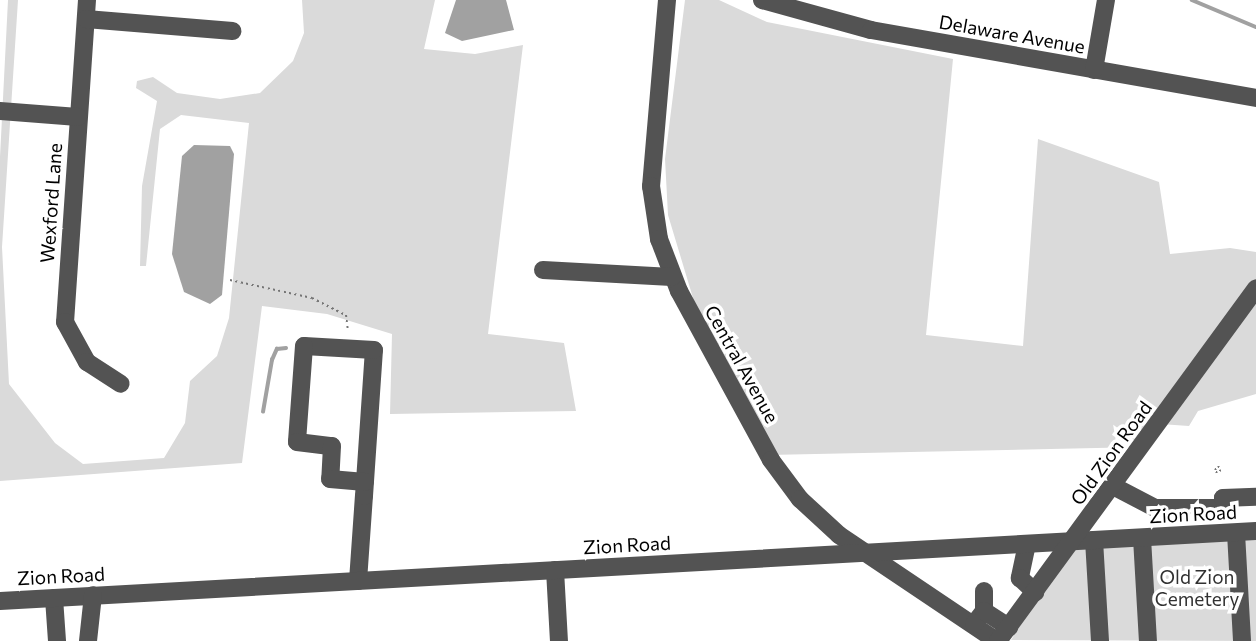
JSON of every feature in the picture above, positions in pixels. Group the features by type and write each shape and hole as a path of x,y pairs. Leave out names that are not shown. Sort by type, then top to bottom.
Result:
{"street":[{"name":"Wexford Lane","path":"87,0 65,322 87,362 121,384"},
{"name":"Central Avenue","path":"667,0 651,186 672,277 777,469 817,515 865,553 979,618 1002,636"},
{"name":"Delaware Avenue","path":"762,0 871,30 1256,98"},
{"path":"1094,70 1106,0"},
{"path":"86,19 233,31"},
{"path":"0,111 78,117"},
{"path":"543,270 672,277"},
{"name":"Old Zion Road","path":"1002,636 1256,288"},
{"path":"358,581 365,482 374,351 304,346 297,442 332,446 330,479 365,482"},
{"path":"1113,486 1155,508 1223,508"},
{"path":"1242,641 1230,533 1223,499 1256,497"},
{"name":"Zion Road","path":"0,601 1256,531"},
{"path":"1142,538 1148,641"},
{"path":"1094,540 1100,641"},
{"path":"1027,544 1020,578 1035,592"},
{"path":"555,570 559,641"},
{"path":"979,618 984,591"},
{"path":"88,641 93,595"},
{"path":"54,598 57,641"}],"path":[{"path":"230,281 312,298 346,315 348,331"},
{"path":"1219,473 1220,478"}],"green space":[{"path":"8,0 18,0 2,247 9,384 55,443 83,464 164,458 185,423 190,381 217,356 229,318 249,123 181,115 160,129 146,266 140,266 142,186 157,101 136,88 137,81 153,77 177,93 220,99 260,93 293,61 304,33 302,0 435,0 424,49 475,54 523,45 488,334 564,343 576,411 390,414 392,334 327,314 262,306 242,463 0,481 0,157"},
{"path":"685,0 719,0 767,22 953,59 926,335 1023,346 1038,139 1159,182 1170,254 1230,248 1256,252 1256,394 1198,411 1189,426 1160,424 1142,447 768,455 709,351 668,215 665,159"},
{"name":"Old Zion Cemetery","path":"1256,531 1256,641 1011,640 1072,542"}],"shaded area":[{"path":"456,0 506,0 514,30 462,41 445,33"},
{"path":"194,145 230,146 234,154 222,295 210,304 184,292 172,254 182,156"}],"waterway":[{"path":"1192,0 1256,27"},
{"path":"263,412 272,360 277,349 286,348"}]}
